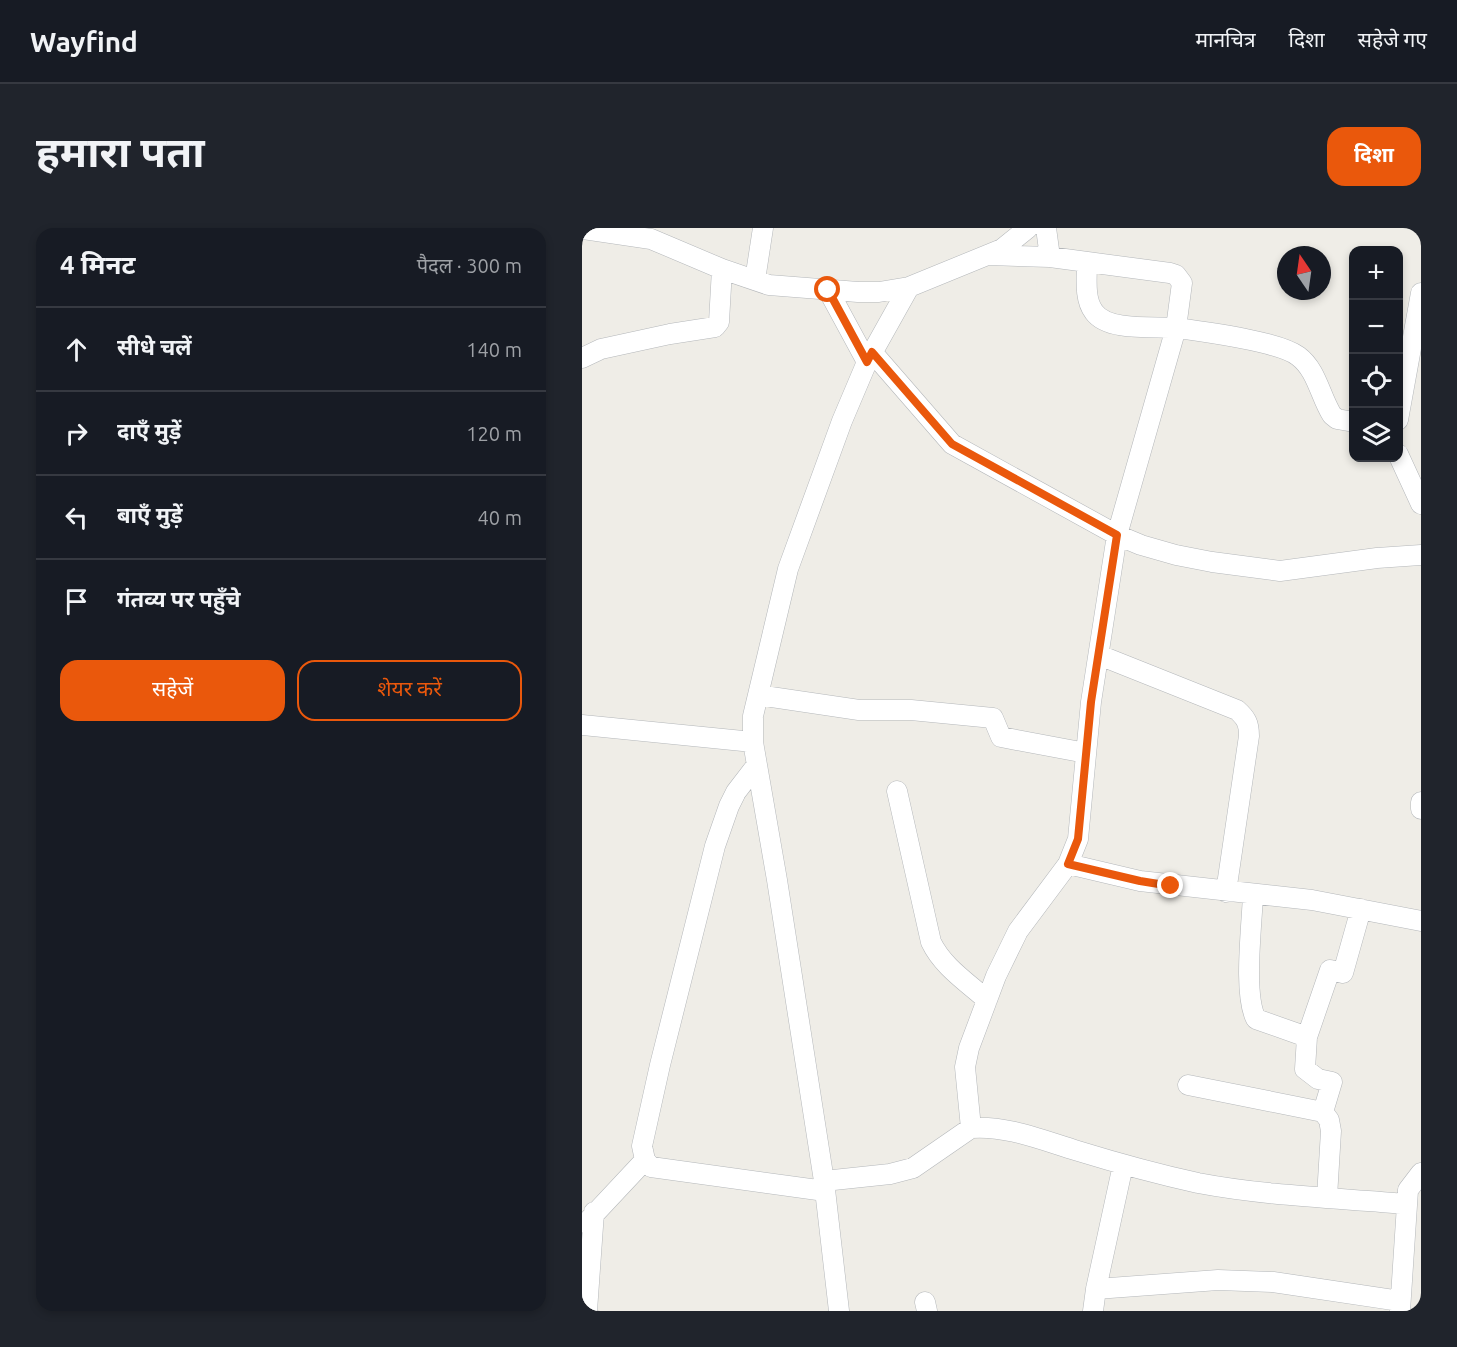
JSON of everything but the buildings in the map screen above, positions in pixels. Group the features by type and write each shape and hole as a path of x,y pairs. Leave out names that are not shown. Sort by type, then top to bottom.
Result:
{"street":[{"path":"755,280 763,228"},
{"path":"582,229 651,234 722,269 769,285 879,292 909,287 1002,249 1028,228"},
{"path":"1046,228 1050,257"},
{"path":"971,1128 965,1067 966,1055 987,1000 1018,931 1068,864 1078,839 1091,702 1117,535 1176,328 1182,283 1176,275 1050,257 988,255"},
{"path":"1087,263 1089,300 1094,313 1101,319 1120,326 1176,328 1257,342 1291,351 1307,365 1332,415 1337,419 1349,421"},
{"path":"582,358 601,349 670,333 715,327 719,322 722,269"},
{"path":"840,1311 824,1186 756,766 753,717 788,569 842,421 869,357 909,287"},
{"path":"828,290 869,357 952,444 1117,535 1176,555 1271,570 1290,571 1377,558 1421,555"},
{"path":"1400,408 1421,293"},
{"path":"1402,462 1421,504"},
{"path":"1099,655 1237,710 1246,718 1249,736 1226,892"},
{"path":"758,695 859,710 911,710 993,718 1001,737 1086,753"},
{"path":"582,725 753,742"},
{"path":"756,766 736,792 715,846 642,1146 645,1160 651,1167 824,1186 913,1168 971,1128 982,1127 1014,1132 1123,1165 1209,1184 1252,1191 1407,1204"},
{"path":"897,790 931,942 937,954 947,965 987,1000"},
{"path":"1421,802 1421,808"},
{"path":"1068,864 1140,881 1312,900 1421,921"},
{"path":"1253,894 1249,988 1251,1010 1256,1019 1307,1037"},
{"path":"1323,1112 1332,1082 1318,1079 1305,1069 1307,1037 1330,970 1343,973 1361,909"},
{"path":"1188,1085 1323,1112 1329,1120 1331,1131 1327,1197"},
{"path":"587,1311 588,1220 645,1160"},
{"path":"1093,1311 1123,1165"},
{"path":"1096,1289 1218,1280 1262,1281 1400,1306 1413,1228 1407,1204 1408,1190 1421,1173"}],"route":[{"path":"828,290 867,362 872,352 906,394 952,444 1117,535 1091,702 1078,839 1068,864 1171,886"}]}
